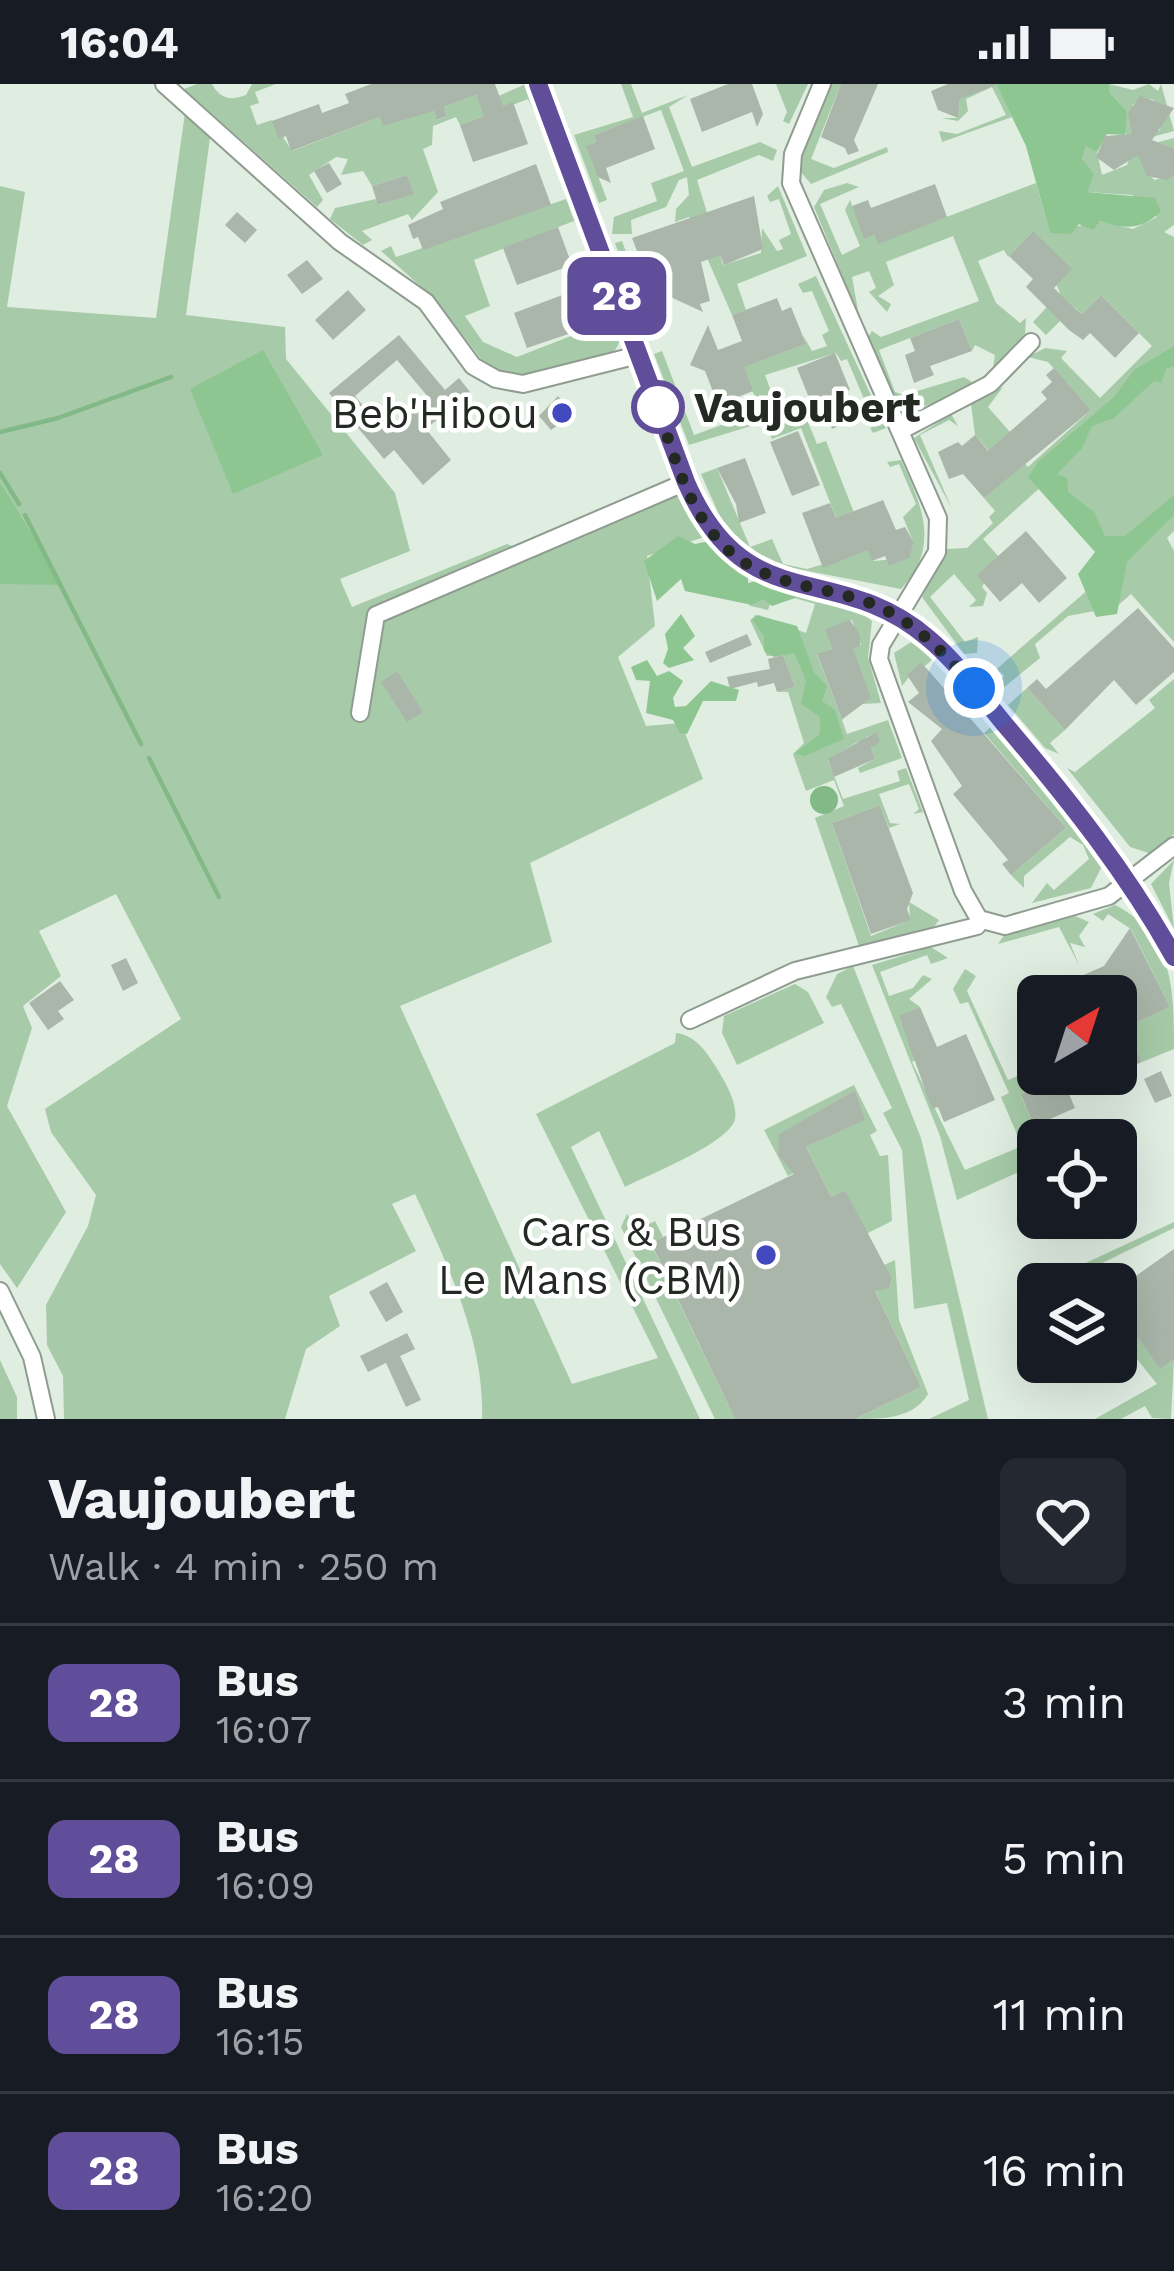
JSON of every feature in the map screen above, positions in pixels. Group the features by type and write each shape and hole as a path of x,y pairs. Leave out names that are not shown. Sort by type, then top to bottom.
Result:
{"street":[{"path":"164,84 340,242 426,302 473,365 496,379 523,384 638,356"},
{"path":"538,84 704,522 744,564 770,578 864,601 899,618 946,655 1085,819 1130,882 1174,957"},
{"path":"821,84 793,154 794,198 933,498 939,536 937,552 881,645 882,674 963,891 981,920"},
{"path":"902,430 990,385 1031,342"},
{"path":"360,712 376,615 686,482"},
{"path":"690,1020 795,971 963,930 981,920 1005,926 1109,896 1174,846"},
{"path":"0,1291 38,1373 46,1419"}],"shaded area":[{"path":"212,84 222,96 231,98 246,95 252,84 276,84 255,92 259,103 250,106 257,125 272,120 292,151 380,117 434,111 438,120 447,116 444,107 476,95 480,104 526,84 546,137 528,99 460,125 456,117 433,126 432,145 423,149 438,192 412,220 408,214 362,231 372,240 363,245 330,219 335,208 376,199 379,205 413,193 407,175 372,186 363,171 341,175 348,159 336,157 309,175 323,200 317,207 184,89"},
{"path":"621,84 631,84 642,113 688,95 669,107 692,167 760,142 777,150 773,161 759,155 697,180 723,265 761,253 762,228 777,251 783,249 779,240 791,234 779,199 770,202 767,196 778,186 807,256 737,284 746,310 732,315 689,217 675,222 676,209 689,195 687,177 679,180 666,207 631,220 632,234 612,234 614,217 657,201 651,183 684,171 661,110 594,135 596,142 587,146 607,200 599,203 574,135 633,117"},
{"path":"776,84 808,84 789,124 783,121 787,112"},
{"path":"829,84 841,84 811,159 834,168 887,147 888,152 811,184 799,170 800,152"},
{"path":"980,84 996,84 1012,117 942,142 939,131 957,134 1006,115 992,87 966,99 968,111 958,121 941,118 958,118 960,99"},
{"path":"996,84 1109,84 1110,93 1127,111 1125,135 1107,134 1097,152 1086,146 1082,159 1094,174 1087,192 1155,198 1161,211 1139,225 1100,221 1093,230 1079,224 1071,234 1050,233 1026,146"},
{"path":"1109,84 1133,90 1149,84 1158,91 1161,84 1174,131 1130,143 1124,130 1127,111 1110,93","holes":["1152,99 1163,108 1160,130 1154,134 1131,127 1133,104"]},
{"path":"185,113 210,138 186,315 285,327 286,359 395,493 410,551 340,579 352,607 507,544 528,552 686,482 713,534 647,556 655,626 618,657 646,726 681,723 703,779 530,863 552,942 400,1006 572,1384 658,1358 536,1114 675,1043 676,1033 695,1041 709,1056 730,1092 735,1119 704,1148 625,1187 599,1131 571,1147 700,1419 482,1419 471,1332 415,1194 392,1204 416,1251 329,1296 340,1326 306,1349 285,1419 64,1419 63,1376 47,1345 46,1305 88,1226 96,1195 51,1132 45,1109 181,1019 116,894 39,931 61,976 23,1006 32,1028 7,1106 66,1212 17,1288 0,1264 0,584 62,584 0,481 0,186 25,192 7,307 156,318"},
{"path":"1174,138 1174,150 1160,144 1141,162 1154,180 1174,175 1174,225 1164,232 1174,237 1174,531 1167,538 1174,551 1174,642 1131,594 1116,607 1068,616 1035,644 1040,658 997,693 993,688 1004,676 1000,672 989,682 985,679 1113,568 1043,485 983,539 999,557 982,587 987,593 983,606 969,607 976,600 954,574 930,597 965,642 978,637 977,653 964,654 922,597 946,549 967,548 993,523 989,517 995,511 984,498 1010,476 975,435 971,404 1003,387 988,407 1010,432 1003,439 1028,467 1091,410 1048,362 1028,357 1045,348 1067,351 1061,358 1100,398 1152,346 1101,295 1082,314 1074,307 1046,335 1033,322 1060,293 1033,231 1008,257 1004,250 978,261 996,303 1020,323 1026,318 1025,334 993,367 995,355 975,345 972,351 959,319 879,350 895,392 904,395 964,377 972,382 939,401 909,406 884,382 867,339 872,331 881,337 979,301 953,236 886,262 894,285 878,296 891,304 887,312 869,292 876,288 869,271 852,277 859,316 814,207 824,190 847,183 859,187 820,204 842,255 860,246 845,210 850,200 864,238 874,235 878,243 1036,183 1050,233 1099,221 1133,229 1157,217 1132,195 1087,192 1082,159 1086,145 1097,152 1102,175 1127,165 1132,149"},
{"path":"553,156 593,259 574,221 474,260 490,306 465,316 483,342 517,357 612,320 601,280 617,318 618,346 612,353 524,374 501,371 481,359 437,301 381,251 391,246 396,257 566,199"},
{"path":"622,241 648,311 643,323 615,243"},
{"path":"816,276 886,428 873,433 870,428 880,423 847,359 841,361 836,353 765,375 781,419 805,415 817,444 826,441 873,561 908,558 914,544 903,517 916,504 899,464 890,467 887,462 901,460 921,510 924,542 921,558 901,589 772,564 725,528 701,474 717,468 750,547 772,539 783,564 807,569 851,556 801,428 772,439 764,422 689,445 654,354 662,351 694,435 760,411 737,350 751,364 806,344 803,335 812,351 827,346 822,335 829,331 812,291 803,293 798,284"},
{"path":"1174,346 1174,366 1166,369 1161,383 1154,381 1114,418 1092,426 1082,448 1057,474 1067,478 1068,492 1094,512 1105,536 1125,536 1174,495 1174,515 1127,562 1117,614 1096,617 1078,574 1095,552 1028,477 1038,462 1114,397 1134,370"},
{"path":"263,350 323,455 233,494 190,389"},
{"path":"951,414 958,426 949,420 920,435 952,509 914,438"},
{"path":"0,481 63,585 0,584"},
{"path":"678,536 695,544 709,541 748,571 748,583 763,579 770,590 812,591 820,598 798,597 772,606 763,599 752,605 685,591 681,579 657,601 644,561"},
{"path":"756,584 855,608 872,621 868,657 881,703 862,704 842,720 847,734 888,720 902,758 860,773 858,768 875,759 871,748 875,733 866,737 868,745 857,742 828,760 843,799 900,781 897,771 906,768 923,812 913,814 919,809 909,784 879,794 890,823 900,824 889,828 880,805 832,823 871,936 910,920 909,902 939,920 933,928 860,949 815,818 844,806 834,780 806,791 793,754 804,743 788,692 777,692 795,687 783,655 767,656 750,620 759,615 806,633 815,604 774,592 768,610 750,606 746,598","holes":["852,620 861,645 853,649 859,706 842,719 817,655 832,649 826,629"]},
{"path":"681,614 695,636 683,648 694,660 669,668 663,663 668,649 665,634"},
{"path":"756,615 797,626 814,672 827,686 822,701 835,710 844,739 804,756 795,753 820,734 820,717 801,704 806,680 794,653 774,657 764,651 764,636 752,619"},
{"path":"911,642 933,659 925,666 920,663 902,686 894,653"},
{"path":"647,660 657,676 669,671 683,681 673,698 675,707 686,706 711,681 739,690 736,701 703,701 687,734 680,733 673,720 646,713 650,681 636,680 631,667"},
{"path":"1174,679 1174,834 1152,854 1130,847 1067,768 1075,772 1155,708 1149,700"},
{"path":"1027,688 1065,730 1050,743 1059,754 1045,748 1008,705"},
{"path":"993,725 1104,862 1091,888 1032,903 1047,883 1054,890 1089,859 1083,845 1070,837 1024,876 1024,888 1011,875 1066,828 984,733"},
{"path":"824,786 834,790 838,800 834,810 824,814 814,810 810,800 814,790"},
{"path":"1174,860 1169,883 1174,929 1151,884"},
{"path":"1115,905 1134,917 1160,948 1171,986 1174,1049 1142,1062 1137,1051 1137,1022 1170,1007 1131,929 1108,914 1103,921 1093,914"},
{"path":"1075,916 1089,922 1079,936 1085,947 1070,943 1079,965 1059,927 998,944 1005,934"},
{"path":"931,947 948,958 931,964 927,955 880,972 889,996 913,988 923,975 932,979 909,999 920,1007 899,1017 917,1059 912,1062 965,1170 1017,1148 1017,1173 957,1200 940,1136 872,965"},
{"path":"853,966 921,1138 988,1419 929,1419 969,1400 947,1303 914,1309 902,1150 883,1113 892,1108 841,1004 832,1007 826,997 837,974"},
{"path":"965,969 976,976 967,991 1008,1080 1017,1076 1017,1095 1031,1119 1017,1119 1017,1134 1001,1097 1009,1093 968,1002 960,1004 953,989"},
{"path":"795,984 808,992 824,1023 737,1065 722,1033 724,1016"},
{"path":"854,1085 877,1131 870,1135 880,1156 888,1155 892,1221 866,1234 845,1190 831,1197 806,1147 864,1120 855,1090 780,1134 778,1154 794,1173 788,1176 764,1130"},
{"path":"627,1214 637,1230 655,1221 663,1237 651,1244 735,1419 715,1419 621,1227"},
{"path":"1174,1222 1174,1228 1102,1263 1086,1263"},
{"path":"895,1260 899,1320 928,1394 905,1413 855,1419 921,1387 868,1276 889,1288 892,1279 882,1266"},
{"path":"1137,1336 1160,1368 1174,1359 1171,1419 1152,1418 1145,1406 1121,1419 1095,1419 1157,1384 1137,1359"},
{"path":"0,1360 17,1397 17,1419 0,1419"}],"building":[{"path":"371,84 495,84 503,106 513,102 528,144 473,162 460,125 484,116 476,95 444,107 447,116 437,120 434,111 383,126 380,117 291,151 286,136 279,139 272,121 319,104 322,113 341,106 349,103 345,94"},
{"path":"728,84 752,84 763,114 757,127 752,112 702,132 690,99"},
{"path":"841,84 878,84 854,140 859,151 848,155 845,148 821,137"},
{"path":"948,84 996,85 960,99 958,118 938,110 931,91"},
{"path":"1140,96 1174,108 1152,140 1174,149 1174,175 1167,180 1147,176 1138,155 1114,170 1096,157 1105,136 1132,134 1128,113"},
{"path":"643,116 655,149 606,168 611,183 598,177 586,146 596,142 594,135"},
{"path":"329,163 342,184 327,193 314,171"},
{"path":"536,164 551,205 423,250 418,237 413,239 408,225 443,209 440,202"},
{"path":"407,175 414,194 378,205 372,186"},
{"path":"935,184 947,217 878,244 874,235 864,239 852,206 868,200 871,208"},
{"path":"754,196 763,249 724,265 720,255 701,262 710,301 700,304 703,312 664,294 673,272 649,282 632,238"},
{"path":"237,212 257,230 245,243 225,225"},
{"path":"558,227 572,265 517,285 503,248"},
{"path":"1033,231 1072,269 1054,288 1073,307 1082,314 1101,295 1139,333 1115,358 1090,333 1083,340 1069,330 1026,287 1033,279 1009,256"},
{"path":"307,260 323,279 302,294 287,275"},
{"path":"584,287 598,324 527,348 514,313"},
{"path":"348,290 366,310 333,340 315,320"},
{"path":"777,298 782,311 791,307 806,344 744,367 753,391 718,405 705,371 690,365 708,325 718,350 742,341 732,315"},
{"path":"959,319 972,351 930,366 934,375 914,383 905,355 915,351 910,338"},
{"path":"399,335 445,390 459,378 470,392 426,429 451,460 423,485 394,450 384,459 329,393","holes":["397,360 429,398 387,434 355,396"]},
{"path":"835,353 850,390 841,393 846,406 838,410 844,424 832,429 826,414 817,418 797,368"},
{"path":"1054,368 1091,410 984,498 963,474 949,479 938,452 958,442 962,446 975,435 988,451 1047,399 1041,392 1052,382 1046,375"},
{"name":"Beb'Hibou","path":"558,396 573,415 551,430 539,416"},
{"path":"798,431 820,485 792,496 770,442"},
{"path":"745,458 766,513 739,523 736,504 717,468"},
{"path":"883,500 896,530 905,527 914,543 909,558 889,566 885,556 872,561 868,550 823,568 802,513 830,503 836,518"},
{"path":"1026,531 1067,578 1039,603 1022,583 1000,602 977,575"},
{"path":"1138,608 1174,648 1174,672 1136,705 1114,680 1065,730 1027,688 1037,679 1046,689"},
{"path":"850,620 860,635 860,646 853,649 871,698 842,719 817,654 832,649 825,629"},
{"path":"747,634 752,645 710,663 705,652"},
{"path":"783,655 795,687 777,692 774,683 758,687 757,682 730,689 727,677 770,669 768,659"},
{"path":"921,662 1066,828 1011,875 1002,864 1008,860 953,794 962,786 931,741 942,729 908,702 919,693 907,675"},
{"path":"397,671 423,712 407,722 381,682"},
{"path":"876,732 880,742 871,748 875,759 834,777 828,759"},
{"path":"880,805 913,893 907,909 911,920 871,934 832,823"},
{"path":"1130,928 1170,1007 1137,1022 1137,975 1084,975 1104,966"},
{"path":"126,958 138,983 123,991 111,965"},
{"path":"60,981 74,1000 58,1011 64,1019 48,1030 29,1003"},
{"path":"920,1007 937,1047 966,1034 995,1100 944,1122 938,1107 932,1109 899,1016"},
{"path":"1161,1071 1172,1096 1155,1103 1144,1079"},
{"name":"Cars & Bus Le Mans (CBM)","path":"855,1090 865,1120 806,1147 831,1197 845,1190 892,1279 889,1288 875,1291 921,1387 855,1419 735,1419 651,1243 794,1174 778,1155 779,1134"},
{"path":"1021,1095 1069,1095 1075,1108 1050,1119 1031,1119"},
{"path":"1174,1249 1174,1359 1160,1369 1137,1337 1137,1275"},
{"path":"387,1282 403,1312 386,1322 369,1292"},
{"path":"407,1333 415,1349 400,1356 421,1400 406,1407 386,1363 368,1372 360,1356"}],"waterway":[{"path":"0,432 58,418 171,377"},
{"path":"0,473 19,504"},
{"path":"25,515 141,744"},
{"path":"149,758 219,897"}],"bus line":[{"name":"28","path":"538,84 704,522 744,564 770,578 864,601 931,640 1085,819 1117,861 1174,957"}],"place":[{"name":"Vaujoubert","path":"658,407"},
{"name":"Beb'Hibou","path":"562,413"},
{"name":"Cars & Bus Le Mans (CBM)","path":"766,1255"}],"route":[{"path":"658,407 652,392 686,482 704,522 744,564 770,578 855,598 899,618 931,640 974,688"}]}
